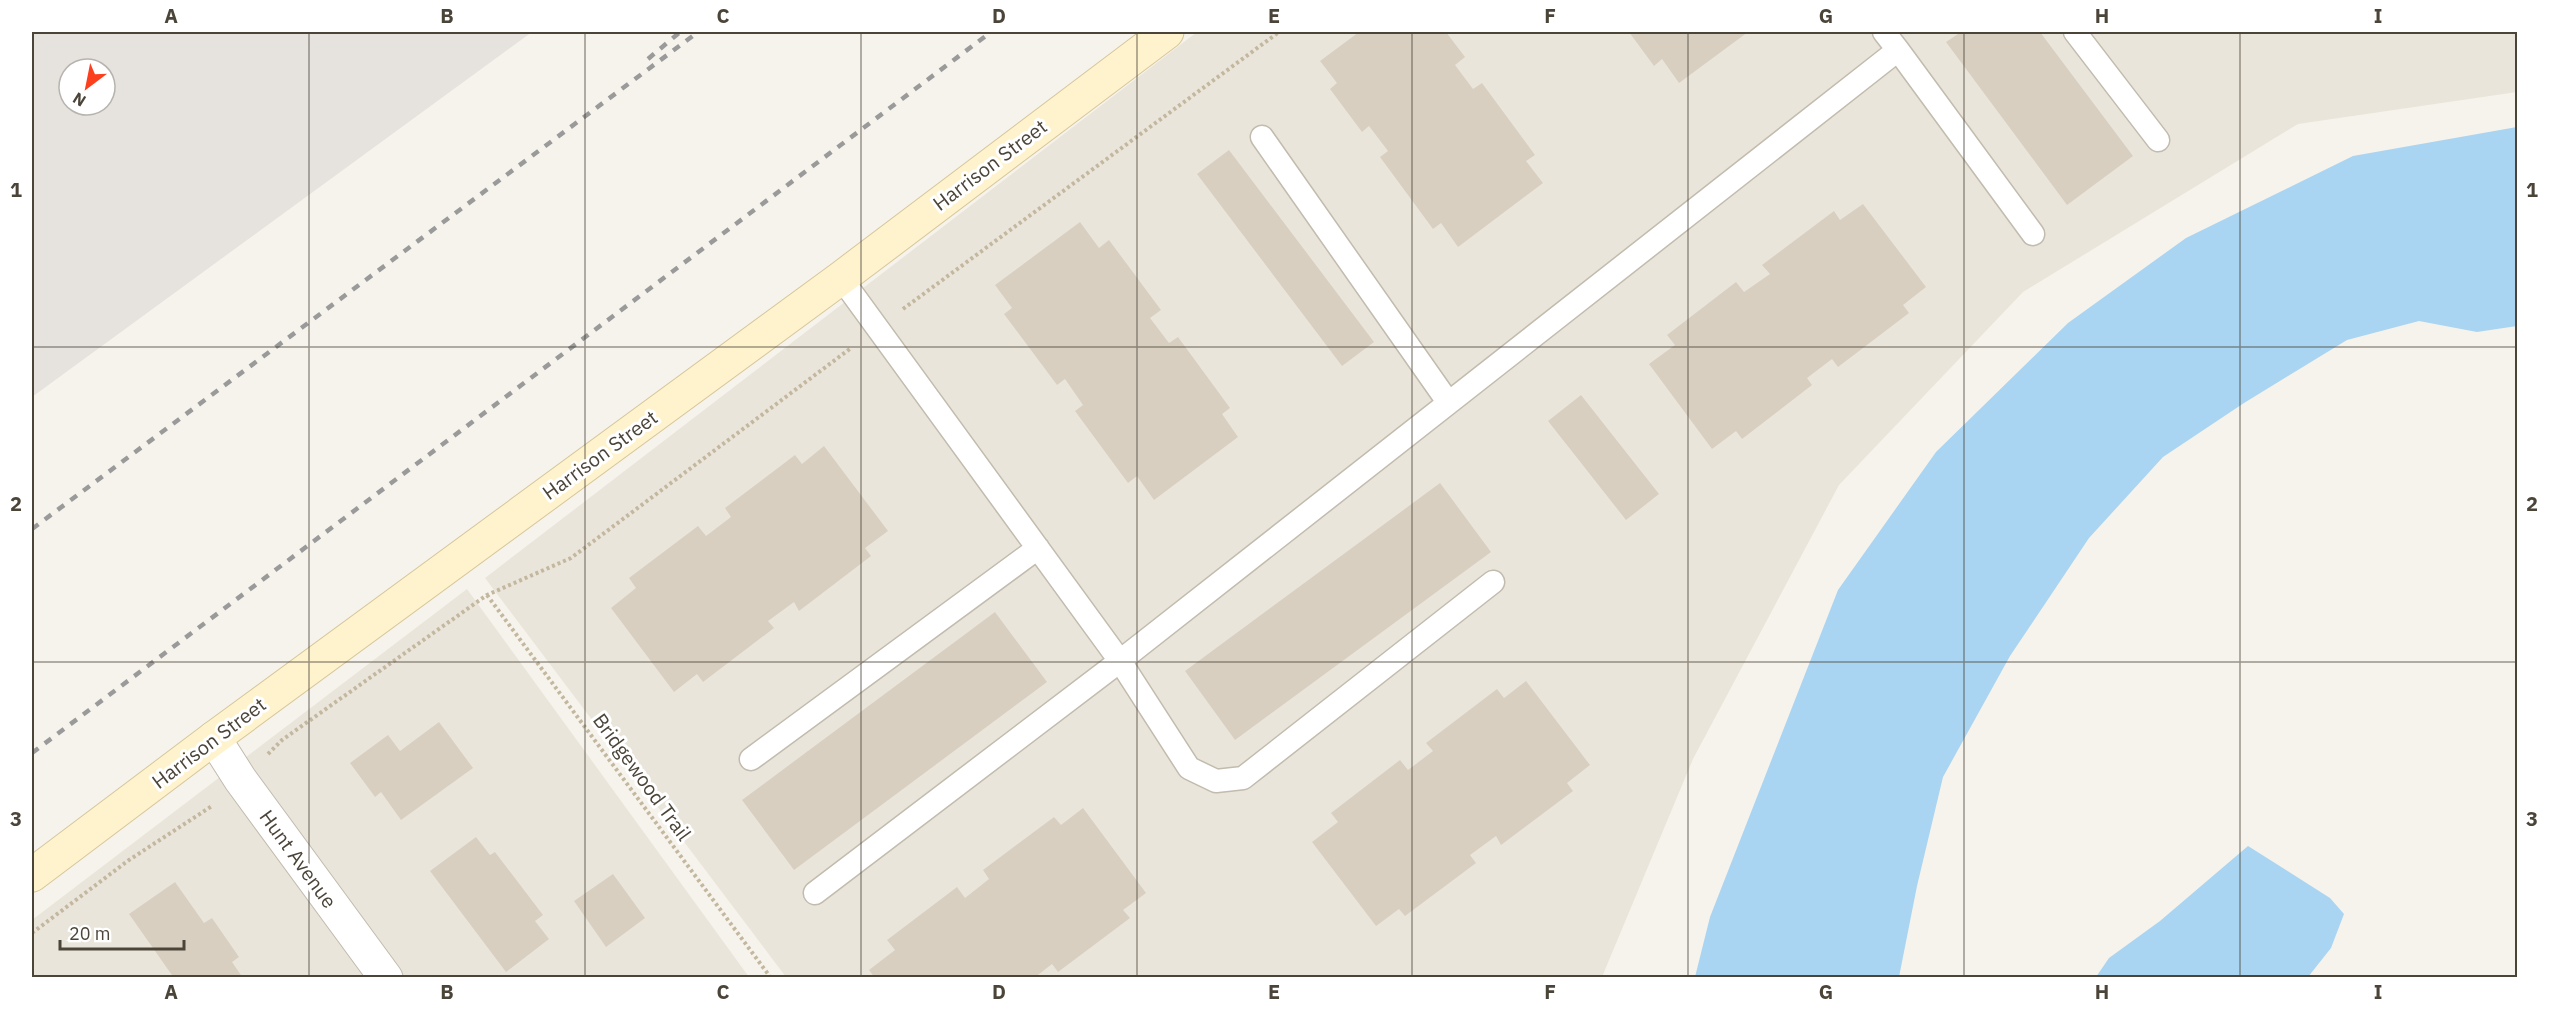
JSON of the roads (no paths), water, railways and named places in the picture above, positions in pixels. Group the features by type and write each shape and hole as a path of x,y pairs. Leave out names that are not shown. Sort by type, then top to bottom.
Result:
{"main road":[{"name":"Harrison Street","path":"32,875 214,738 841,278 1167,32"}],"street":[{"name":"Hunt Avenue","path":"214,738 240,779 386,978"}],"lane":[{"path":"1884,32 2033,234"},
{"path":"2075,32 2158,140"},
{"path":"815,893 1120,661 1898,50"},
{"path":"1262,137 1448,402"},
{"path":"841,278 1120,661 1189,768 1216,781 1243,778 1493,582"},
{"path":"751,759 1038,548"}],"water":[{"path":"2517,127 2517,326 2477,332 2419,321 2347,340 2244,403 2163,457 2089,538 2010,656 1943,777 1917,886 1899,977 1695,977 1710,917 1838,590 1936,452 2068,323 2186,238 2353,156"},
{"path":"2248,846 2330,898 2344,914 2331,948 2308,977 2096,977 2109,958 2160,921"}],"railway":[{"path":"648,59 680,32"},
{"path":"32,529 698,32"},
{"path":"32,753 991,32"}]}
